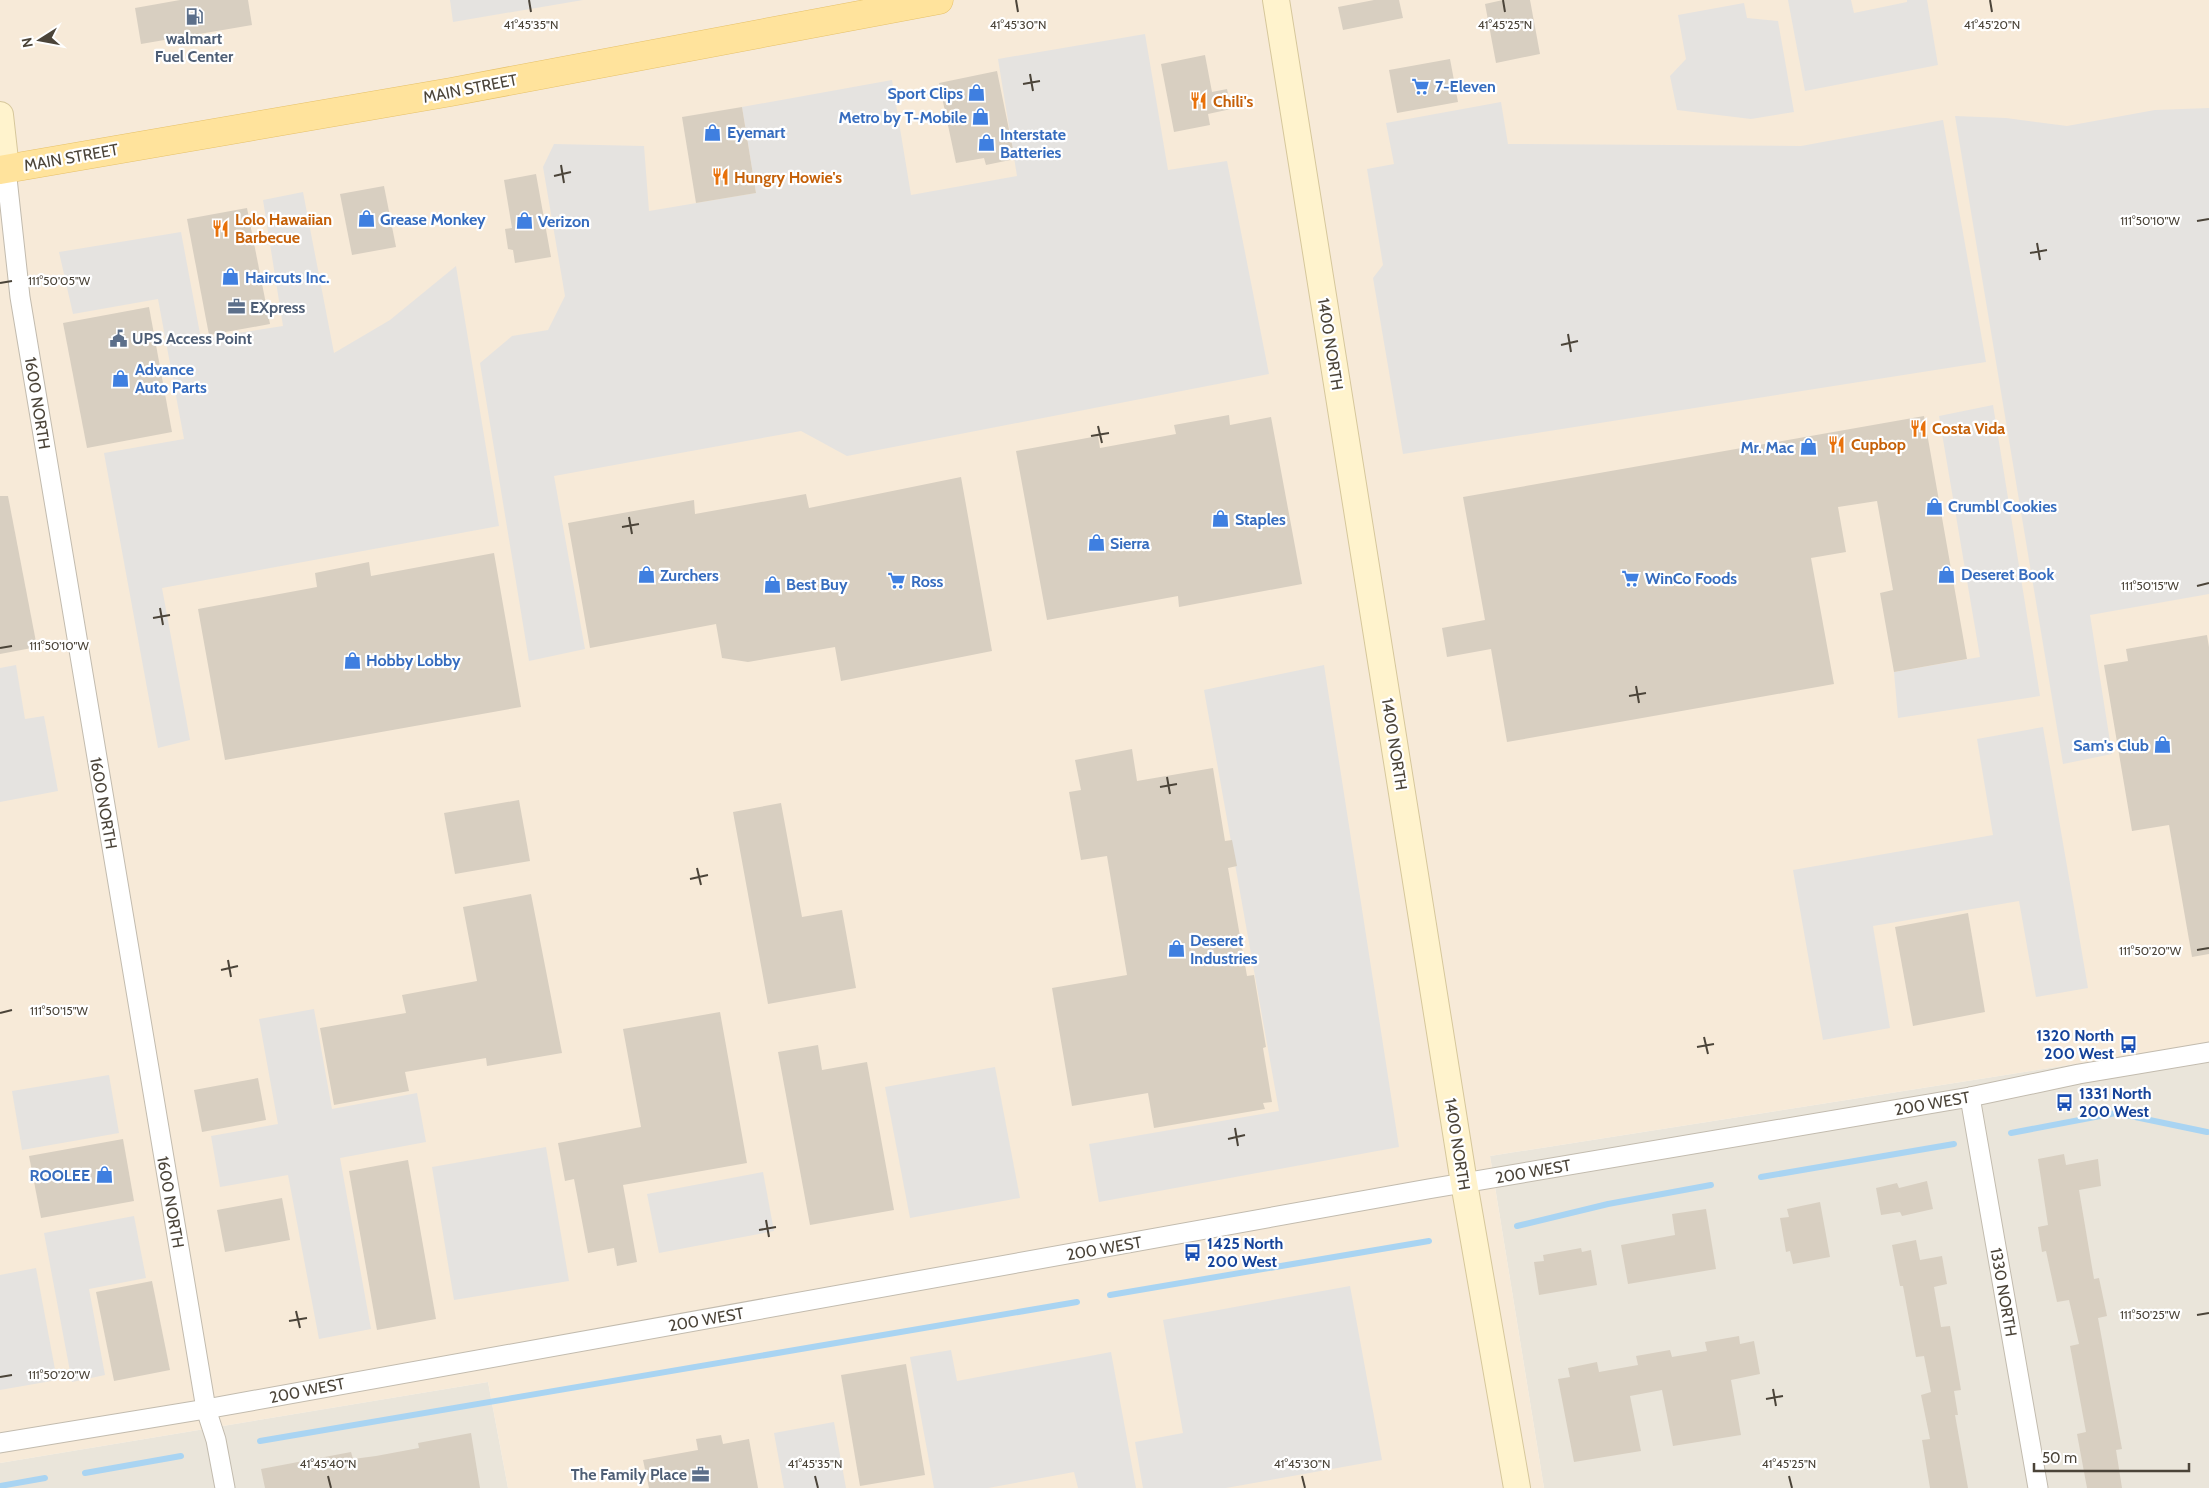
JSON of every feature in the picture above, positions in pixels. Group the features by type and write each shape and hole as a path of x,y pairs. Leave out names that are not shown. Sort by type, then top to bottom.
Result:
{"main road":[{"name":"MAIN STREET","path":"3,169 451,92 939,0"},
{"name":"1400 NORTH","path":"1276,0 1464,1183 1516,1488"},
{"name":"1600 NORTH","path":"0,115 3,169"}],"street":[{"name":"1600 NORTH","path":"3,169 20,298 206,1409 216,1440 224,1488"},
{"name":"200 WEST","path":"0,1443 206,1409 1464,1183 1970,1097 2079,1074 2209,1052"},
{"name":"1330 NORTH","path":"1970,1097 2038,1488"}],"shaded area":[{"path":"0,0 2209,0 2209,1043 1490,1156 1544,1488 508,1488 488,1382 0,1463"},
{"path":"450,0 583,0 453,22"},
{"path":"1788,0 1851,0 1854,13 1907,2 1907,0 1927,0 1938,65 1805,91"},
{"path":"1744,3 1747,18 1778,21 1794,112 1751,119 1677,110 1670,76 1686,59 1678,15"},
{"path":"1145,34 1168,170 1227,161 1269,374 847,456 801,431 554,476 585,649 529,661 480,363 512,336 548,330 565,296 543,167 554,144 644,146 649,211 756,193 742,107 892,80 911,195 1017,176 998,59"},
{"path":"1501,102 1508,144 1801,146 1943,120 1986,362 1403,454 1373,278 1383,265 1367,169 1394,164 1386,123"},
{"path":"2209,108 2209,594 2090,615 2112,754 2063,764 1955,116 2006,118 2067,126 2155,110"},
{"path":"303,192 334,353 390,320 456,266 499,526 162,588 190,740 158,748 104,453 184,439 158,299 73,314 59,252 181,232 201,339 283,326 263,200"},
{"path":"1993,405 2040,696 1898,718 1894,672 1980,657 1939,416"},
{"path":"16,665 25,719 44,716 58,791 0,802 0,668"},
{"path":"1324,665 1399,1147 1099,1202 1089,1144 1279,1111 1204,690"},
{"path":"2043,727 2088,988 2036,997 2019,901 1873,926 1890,1028 1823,1040 1793,870 1993,835 1977,739"},
{"path":"314,1009 332,1109 417,1093 426,1142 340,1158 371,1329 319,1339 288,1175 220,1187 211,1136 278,1124 259,1019"},
{"path":"2209,1043 2209,1488 1544,1488 1490,1156"},
{"path":"995,1067 1020,1198 910,1218 885,1087"},
{"path":"109,1075 119,1133 22,1150 12,1091"},
{"path":"546,1147 569,1281 454,1300 432,1167"},
{"path":"763,1172 774,1231 659,1253 647,1194"},
{"path":"134,1216 146,1278 89,1289 105,1375 72,1382 44,1233"},
{"path":"36,1268 57,1380 0,1390 0,1275"},
{"path":"1350,1286 1382,1460 1226,1488 1143,1488 1135,1442 1183,1433 1163,1320"},
{"path":"951,1350 957,1381 1111,1352 1136,1488 1078,1488 1074,1472 988,1488 934,1488 910,1357"},
{"path":"488,1382 508,1488 0,1488 0,1463"},
{"path":"834,1422 846,1488 784,1488 774,1433"}],"building":[{"name":"walmart Fuel Center","path":"180,0 248,0 252,25 141,44 135,8"},
{"path":"1374,0 1399,0 1403,18 1343,30 1338,7"},
{"path":"1503,0 1530,0 1540,54 1496,63 1485,4"},
{"name":"Chili's","path":"1205,55 1212,92 1227,89 1231,109 1208,114 1210,125 1174,132 1161,64"},
{"path":"1450,59 1458,102 1397,113 1389,70"},
{"path":"997,71 1015,159 986,165 984,158 956,163 939,83"},
{"path":"742,107 756,193 696,203 682,117"},
{"path":"536,174 551,257 515,263 513,250 508,249 505,229 512,228 504,180"},
{"path":"384,186 396,247 352,255 340,194"},
{"path":"247,208 270,324 209,335 187,219"},
{"path":"149,307 172,432 87,448 63,323"},
{"path":"1229,415 1230,425 1271,417 1302,584 1179,607 1178,596 1047,620 1016,451 1098,436 1100,448 1176,434 1174,425"},
{"path":"1924,416 1967,659 1894,672 1880,593 1893,590 1877,501 1838,507 1846,552 1811,558 1834,684 1507,742 1491,649 1447,657 1442,628 1485,620 1463,497"},
{"path":"961,477 992,651 841,681 835,647 748,662 722,658 716,624 590,648 568,523 694,500 695,514 806,494 809,508"},
{"path":"0,496 8,496 37,647 0,654"},
{"path":"494,553 521,707 225,760 198,609 317,587 315,573 369,562 371,576"},
{"name":"Sam's Club","path":"2207,635 2209,647 2209,954 2192,957 2169,825 2132,831 2104,665 2128,661 2126,649"},
{"path":"1132,749 1137,781 1213,768 1225,841 1232,840 1237,866 1228,868 1247,976 1254,975 1266,1047 1263,1048 1272,1102 1263,1103 1265,1109 1154,1128 1148,1093 1072,1106 1052,988 1127,975 1107,856 1081,860 1069,792 1081,790 1075,760"},
{"path":"519,800 530,861 455,874 444,813"},
{"path":"781,803 802,917 842,910 856,988 768,1004 733,812"},
{"path":"531,894 562,1053 487,1066 486,1058 405,1072 409,1091 334,1105 320,1028 406,1013 402,995 477,981 463,907"},
{"path":"1968,913 1985,1012 1913,1026 1895,927"},
{"path":"720,1012 747,1163 623,1185 637,1262 617,1266 614,1248 588,1253 574,1179 565,1181 558,1143 641,1127 623,1029"},
{"path":"818,1045 822,1070 867,1062 894,1210 810,1225 778,1052"},
{"path":"258,1078 266,1120 202,1132 194,1090"},
{"path":"123,1139 134,1201 41,1218 29,1156"},
{"path":"2064,1154 2066,1165 2098,1159 2101,1186 2079,1190 2094,1279 2099,1278 2107,1316 2098,1318 2122,1449 2116,1450 2122,1488 2087,1488 2077,1434 2086,1432 2070,1346 2079,1344 2069,1300 2057,1302 2046,1251 2042,1252 2038,1227 2048,1225 2038,1159"},
{"path":"408,1160 436,1319 377,1330 349,1171"},
{"path":"1927,1181 1933,1209 1902,1216 1900,1212 1881,1215 1876,1188 1897,1183 1899,1188"},
{"path":"282,1198 290,1240 225,1252 217,1210"},
{"path":"1820,1202 1830,1257 1793,1264 1790,1251 1786,1252 1780,1218 1789,1217 1787,1209"},
{"path":"1706,1209 1716,1269 1628,1284 1621,1245 1675,1235 1672,1214"},
{"path":"1916,1240 1920,1260 1942,1256 1947,1284 1934,1287 1941,1327 1950,1326 1961,1390 1954,1391 1958,1415 1955,1415 1968,1488 1930,1488 1922,1440 1930,1439 1921,1395 1931,1392 1924,1356 1916,1357 1903,1286 1900,1286 1892,1245"},
{"path":"1581,1248 1582,1252 1591,1250 1597,1285 1539,1295 1534,1262 1544,1261 1543,1255"},
{"path":"152,1281 170,1370 114,1381 96,1292"},
{"path":"1739,1336 1740,1344 1754,1341 1760,1374 1731,1380 1741,1435 1673,1446 1662,1390 1630,1396 1641,1451 1574,1462 1558,1379 1570,1377 1568,1368 1597,1362 1599,1372 1638,1365 1636,1356 1670,1350 1672,1357 1707,1351 1705,1342"},
{"path":"906,1364 925,1475 860,1486 841,1375"},
{"path":"471,1433 480,1488 265,1488 261,1469 351,1452 353,1459 376,1456 419,1448 418,1443"},
{"name":"The Family Place","path":"721,1435 723,1444 749,1439 758,1488 649,1488 643,1460 698,1450 696,1439"}],"waterway":[{"path":"2011,1133 2116,1113 2207,1132"},
{"path":"1761,1177 1954,1144"},
{"path":"1517,1226 1608,1204 1711,1185"},
{"path":"1110,1295 1429,1241"},
{"path":"260,1441 1077,1302"},
{"path":"85,1473 181,1456"},
{"path":"0,1486 45,1478"}],"place":[{"name":"walmart Fuel Center","path":"194,16"},
{"name":"7-Eleven","path":"1421,86"},
{"name":"Sport Clips","path":"977,93"},
{"name":"Chili's","path":"1199,101"},
{"name":"Metro by T-Mobile","path":"981,117"},
{"name":"Eyemart","path":"713,132"},
{"name":"Interstate Batteries","path":"986,143"},
{"name":"Hungry Howie's","path":"720,177"},
{"name":"Grease Monkey","path":"366,219"},
{"name":"Verizon","path":"524,221"},
{"name":"Lolo Hawaiian Barbecue","path":"221,228"},
{"name":"Haircuts Inc.","path":"231,277"},
{"name":"EXpress","path":"236,307"},
{"name":"UPS Access Point","path":"118,338"},
{"name":"Advance Auto Parts","path":"121,378"},
{"name":"Costa Vida","path":"1918,428"},
{"name":"Cupbop","path":"1837,444"},
{"name":"Mr. Mac","path":"1808,447"},
{"name":"Crumbl Cookies","path":"1934,506"},
{"name":"Staples","path":"1221,519"},
{"name":"Sierra","path":"1096,543"},
{"name":"Deseret Book","path":"1947,574"},
{"name":"Zurchers","path":"646,575"},
{"name":"WinCo Foods","path":"1631,578"},
{"name":"Ross","path":"897,581"},
{"name":"Best Buy","path":"772,584"},
{"name":"Hobby Lobby","path":"352,660"},
{"name":"Sam's Club","path":"2163,745"},
{"name":"Deseret Industries","path":"1176,949"},
{"name":"1320 North 200 West","path":"2128,1044"},
{"name":"1331 North 200 West","path":"2065,1102"},
{"name":"ROOLEE","path":"104,1175"},
{"name":"1425 North 200 West","path":"1193,1252"},
{"name":"The Family Place","path":"701,1474"}]}
